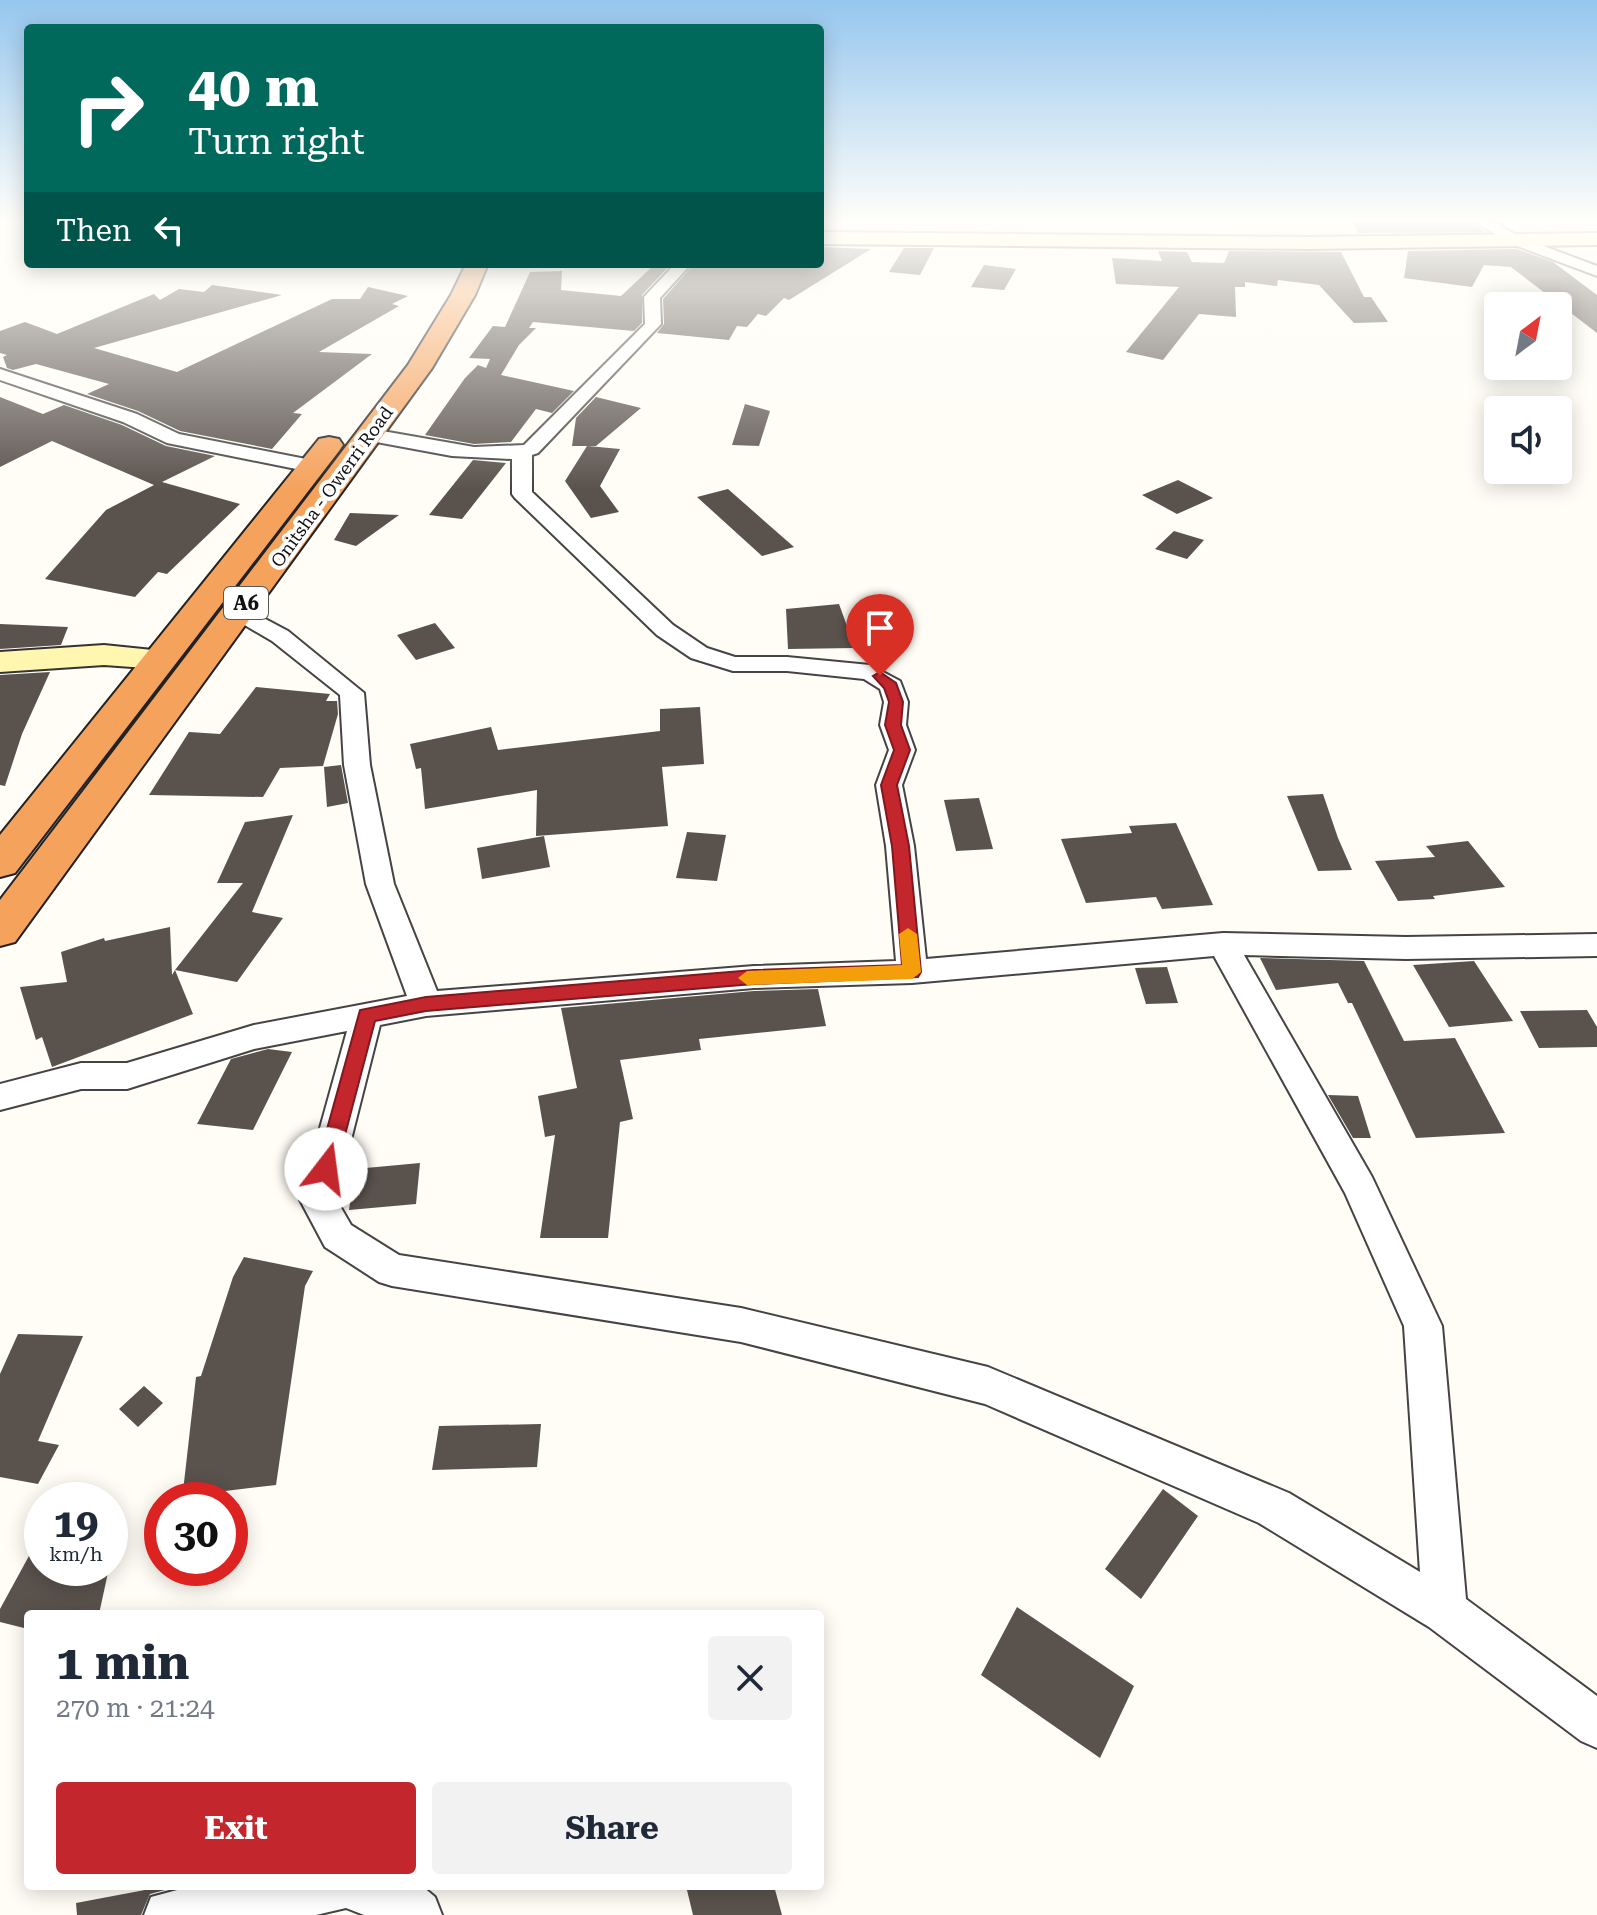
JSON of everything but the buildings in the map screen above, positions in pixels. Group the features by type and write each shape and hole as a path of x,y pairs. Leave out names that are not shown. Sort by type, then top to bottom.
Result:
{"highway":[{"name":"Onitsha - Owerri Road","path":"0,863 406,344 424,311"},
{"name":"Onitsha - Owerri Road","path":"0,931 371,435 419,368 453,311"}],"street":[{"path":"371,435 478,452 522,452 531,449 646,333 653,324 653,311"},
{"path":"0,374 118,414 174,439 311,466"},
{"path":"522,452 522,494 665,630 699,653 733,664 787,664 870,672 891,686 896,702 893,725 902,750 889,785 900,846 912,972"},
{"path":"239,612 280,636 352,693 357,765 380,884 426,1004"},
{"path":"0,662 104,655 160,659"},
{"path":"1223,944 1360,1187 1423,1326 1445,1611"},
{"path":"0,1097 81,1076 127,1076 254,1037 426,1004 754,977 912,972 1223,944 1406,948 1597,945"},
{"path":"367,1015 318,1200 338,1236 392,1270 741,1325 988,1386 1274,1508 1445,1611 1597,1725"},
{"path":"169,1915 316,1890"},
{"path":"364,1890 403,1903 417,1915"}],"slow traffic":[{"path":"747,978 912,972 908,934"}],"route":[{"path":"326,1169 367,1015 426,1004 754,977 912,972 900,846 889,785 902,750 893,725 896,702 891,686 880,676"}]}
